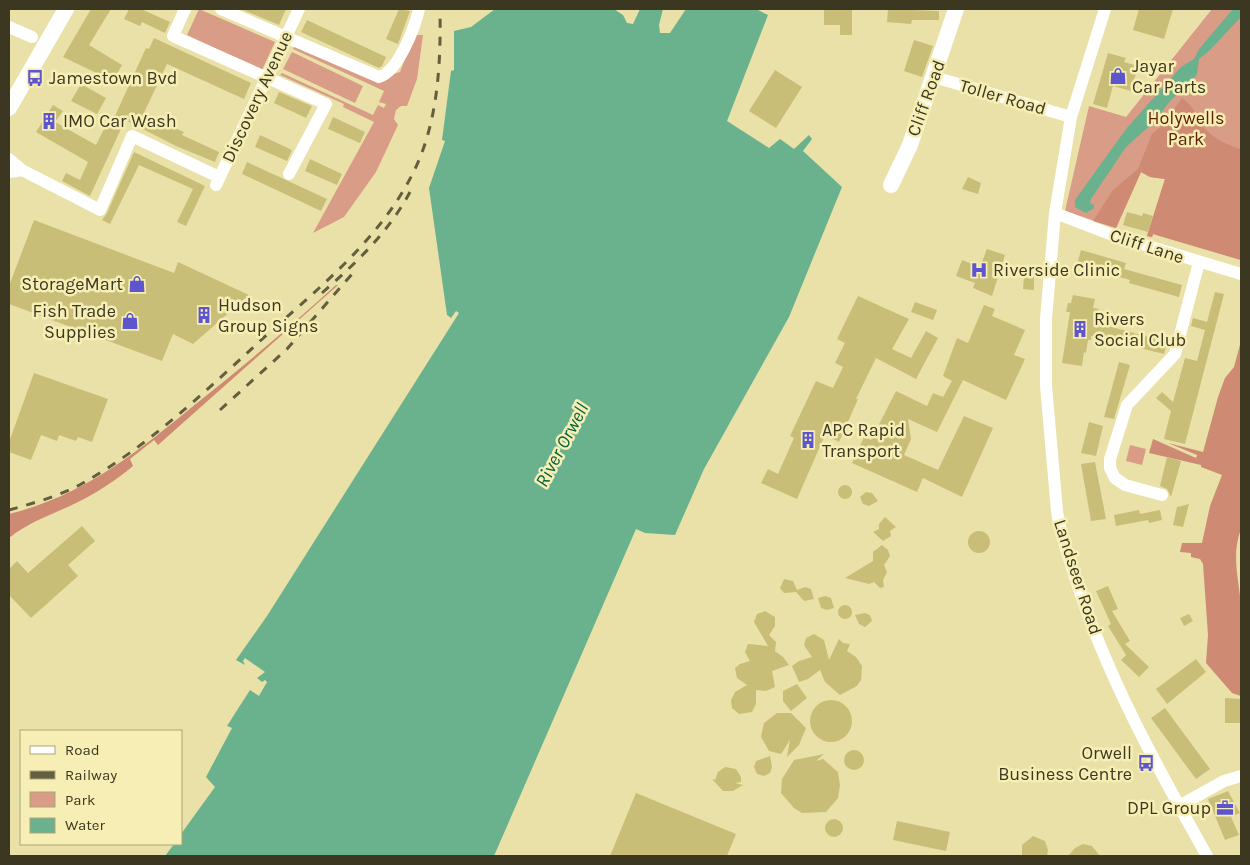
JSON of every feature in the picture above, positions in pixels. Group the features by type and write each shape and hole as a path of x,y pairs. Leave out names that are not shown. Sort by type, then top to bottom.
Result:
{"main road":[{"path":"9,107 44,50 66,9"},
{"name":"Cliff Road","path":"891,185 910,145 956,9"}],"street":[{"path":"221,9 379,77 392,70 417,18 419,9"},
{"name":"Discovery Avenue","path":"15,171 100,210 132,136 217,181 299,9"},
{"name":"Landseer Road","path":"1104,9 1071,117 1055,213 1046,319 1046,386 1059,527 1084,604 1108,665 1179,806 1207,856"},
{"path":"180,10 173,36 267,76 326,104 289,174"},
{"path":"9,27 32,37"},
{"name":"Toller Road","path":"934,76 1071,117"},
{"path":"9,158 15,171"},
{"name":"Cliff Lane","path":"1055,213 1115,236 1241,274"},
{"path":"1162,495 1125,485 1115,478 1110,468 1110,459 1127,404 1175,354 1199,262"},
{"path":"1179,806 1224,782 1241,776"}],"green space":[{"path":"199,9 275,42 262,70 187,35"},
{"name":"Holywells Park","path":"1212,9 1241,9 1241,260 1153,234 1152,237 1147,236 1165,179 1150,177 1141,172 1116,228 1065,211 1089,106 1126,117"},
{"path":"414,35 423,35 417,79 407,106 401,106 396,110 394,119 398,125 376,172 344,217 313,233 374,122 343,107 344,104 280,75 282,73 373,115 378,105 384,108 386,104 379,102 384,91 293,49 296,44 373,80 400,72"},
{"path":"292,52 363,86 355,103 283,69"},
{"path":"1182,98 1191,106 1200,123 1211,135 1231,146 1241,149 1241,260 1153,234 1152,237 1147,236 1165,179 1150,177 1141,172 1116,228 1093,221 1113,190 1138,169 1152,134 1163,125"},
{"path":"338,285 158,445 154,440 130,459 133,466 127,471 93,494 34,522 9,538 9,514 62,496 109,470 131,455 250,360"},
{"path":"1241,341 1241,529 1236,548 1236,567 1242,628 1241,696 1232,693 1206,663 1208,635 1203,564 1200,559 1191,557 1191,553 1180,552 1182,543 1202,543 1210,506 1222,475 1201,467 1201,465 1149,453 1153,439 1196,458 1197,455 1168,443 1203,452 1218,397 1225,378 1234,367"},
{"path":"1130,445 1146,449 1142,465 1126,461"}],"water":[{"name":"River Orwell","path":"495,9 614,9 623,15 627,23 633,24 640,9 663,9 659,25 660,33 670,33 686,9 756,9 768,15 727,121 769,148 780,139 794,149 809,135 812,139 803,151 842,187 789,317 704,469 675,535 645,533 636,529 494,856 165,856 173,845 182,845 182,833 215,787 206,777 232,728 227,726 250,690 259,696 267,682 265,680 262,682 257,678 265,672 245,658 243,661 245,665 236,660 267,616 459,313 456,311 451,318 447,315 429,188 445,141 442,140 451,71 454,70 454,31 471,27"},
{"path":"1233,9 1241,9 1241,17 1199,59 1197,74 1191,82 1171,100 1154,122 1126,147 1091,199 1090,203 1094,205 1094,208 1086,213 1075,207 1075,200 1126,129 1181,67 1194,59 1199,49"}],"building":[{"path":"91,9 111,9 89,45 122,65 113,81 63,57"},
{"path":"129,9 141,9 170,22 165,33 142,22 140,26 124,19"},
{"path":"241,9 286,9 279,25"},
{"path":"399,9 410,11 398,44 386,39"},
{"path":"824,9 852,9 852,35 840,35 840,25 824,25"},
{"path":"888,9 939,11 939,20 912,20 911,24 887,22"},
{"path":"1139,9 1173,9 1164,39 1133,30"},
{"path":"307,20 386,57 382,66 379,68 301,32"},
{"path":"154,38 251,83 244,99 167,64 142,117 168,129 170,126 184,132 182,135 219,152 215,162 176,146 125,120 90,196 62,181 66,173 80,180 88,162 36,132 53,105 63,111 55,122 96,145 105,127 109,129 146,48 149,49"},
{"path":"914,40 933,46 922,77 904,71"},
{"name":"Jayar Car Parts","path":"1108,53 1126,58 1124,62 1138,66 1131,91 1113,86 1107,108 1093,104"},
{"path":"775,70 802,87 776,128 749,111"},
{"path":"81,84 106,98 97,114 71,101"},
{"path":"279,92 312,106 306,118 274,103"},
{"path":"333,117 365,132 360,143 328,129"},
{"path":"260,135 292,150 287,161 255,147"},
{"path":"134,152 205,186 186,226 177,222 193,189 139,165 110,224 102,220 107,213"},
{"path":"310,159 342,174 337,185 305,171"},
{"path":"247,162 327,199 321,211 242,174"},
{"path":"968,177 981,183 978,194 962,189"},
{"path":"1127,212 1142,216 1143,213 1153,216 1148,232 1123,225"},
{"path":"34,220 174,273 178,262 249,295 193,344 173,334 162,361 9,304 9,286"},
{"name":"Riverside Clinic","path":"987,249 1005,255 992,296 973,288 975,283 956,276 962,260 980,267"},
{"path":"1081,250 1126,263 1124,269 1182,285 1179,297 1129,283 1130,280 1077,265"},
{"path":"1024,276 1034,277 1034,290 1023,289"},
{"path":"1215,292 1224,294 1185,444 1164,439 1171,411 1156,398 1162,392 1173,402 1185,358 1197,361 1205,330 1191,326 1193,318 1207,322"},
{"name":"Rivers Social Club","path":"1073,295 1095,299 1093,308 1099,309 1097,323 1167,342 1164,354 1091,336 1091,340 1088,340 1086,353 1084,352 1082,366 1062,363 1070,312 1066,312 1068,303 1071,303"},
{"path":"858,296 909,319 892,349 911,358 926,331 938,338 916,379 876,358 856,399 858,399 839,442 825,435 797,499 761,483 768,469 778,474 794,438 790,436 816,381 833,388 843,367 835,363 845,343 837,339"},
{"path":"915,302 937,310 933,320 911,312"},
{"path":"984,305 995,309 992,316 1025,330 1014,355 1025,359 1006,400 963,380 937,432 908,419 911,439 904,455 938,470 964,416 993,428 962,497 923,478 917,492 852,463 864,437 871,440 896,391 927,406 933,393 943,397 952,381 943,376 957,338 968,343"},
{"path":"1119,362 1130,365 1114,419 1104,417"},
{"path":"34,373 108,399 92,442 78,437 76,441 59,435 57,441 41,435 31,460 9,452 9,442"},
{"path":"1089,422 1103,426 1096,456 1081,453"},
{"path":"1167,457 1181,461 1171,497 1167,489 1160,486"},
{"path":"1095,462 1106,519 1091,521 1081,464"},
{"path":"845,485 850,487 852,492 850,497 845,499 840,497 838,492 840,487"},
{"path":"866,492 872,493 878,501 869,506 863,504 860,497"},
{"path":"1189,504 1183,527 1173,525 1177,507"},
{"path":"1139,510 1140,514 1160,510 1162,520 1149,523 1148,520 1116,526 1114,515"},
{"path":"885,517 896,527 890,531 891,536 883,541 873,532 879,529 879,524"},
{"path":"82,526 95,541 68,565 78,576 31,618 9,595 9,569 17,561 28,573"},
{"path":"979,531 987,534 990,542 987,550 979,553 971,550 968,542 971,534"},
{"path":"882,545 888,550 890,556 884,565 887,572 883,580 884,587 880,588 874,582 869,584 845,578 873,561 873,552"},
{"path":"784,579 793,581 797,590 805,587 811,589 814,599 804,601 796,592 784,593 780,588"},
{"path":"1108,586 1118,609 1112,611 1130,641 1125,644 1149,667 1139,677 1121,660 1126,655 1108,626 1111,624 1096,591"},
{"path":"825,596 831,598 834,608 827,610 821,608 818,598"},
{"path":"842,605 848,605 852,612 848,619 842,619 838,615 838,609"},
{"path":"765,611 775,617 775,626 769,635 776,642 775,651 789,665 772,671 775,687 766,691 756,690 756,704 752,712 739,714 732,708 731,700 735,692 747,685 737,678 735,668 740,664 750,661 745,652 748,644 768,646 754,622 757,614"},
{"path":"865,613 870,615 872,621 865,627 859,624 855,615"},
{"path":"1189,614 1193,621 1184,626 1180,618"},
{"path":"814,634 824,640 829,660 839,639 843,643 850,644 847,651 856,657 862,666 861,680 857,686 840,695 825,682 820,670 808,679 799,682 792,666 799,661 812,657 804,645 806,638"},
{"path":"1196,659 1206,672 1167,704 1156,689"},
{"path":"797,684 807,698 791,711 783,701 783,691"},
{"path":"1225,698 1241,699 1241,723 1225,723"},
{"path":"831,700 846,706 852,721 846,736 831,742 816,736 810,721 816,706"},
{"path":"1165,708 1210,769 1196,779 1151,718"},
{"path":"777,713 791,713 806,728 799,745 787,757 790,740 781,754 769,751 761,737 764,723"},
{"path":"854,750 861,753 864,760 861,767 854,770 847,767 844,760 847,753"},
{"path":"824,754 816,761 823,759 838,772 840,785 838,798 826,812 802,813 794,808 781,793 782,779 794,760"},
{"path":"770,756 772,767 770,773 764,776 757,774 754,767 756,761"},
{"path":"725,767 736,769 741,777 741,782 735,783 743,785 733,791 723,791 712,779 715,780 718,772"},
{"name":"DPL Group","path":"1228,791 1240,813 1231,817 1239,835 1225,840 1208,799"},
{"path":"636,793 736,834 727,856 610,856"},
{"path":"830,819 838,819 843,824 841,835 830,837 825,832 825,824"},
{"path":"897,821 950,832 946,851 893,840"},
{"path":"1033,836 1045,841 1048,850 1047,856 1022,856 1022,845"},
{"path":"1083,844 1092,846 1100,856 1068,856 1075,848"}],"railway":[{"path":"9,510 47,499 74,488 130,453 197,398 323,285 382,222 412,175 421,156 433,115 440,51 440,9"},
{"path":"322,293 370,247 392,221 410,192"},
{"path":"220,410 287,349 352,274"}],"place":[{"name":"Jayar Car Parts","path":"1118,76"},
{"name":"Jamestown Bvd","path":"35,78"},
{"name":"IMO Car Wash","path":"49,121"},
{"name":"Riverside Clinic","path":"979,270"},
{"name":"StorageMart","path":"137,284"},
{"name":"Hudson Group Signs","path":"204,315"},
{"name":"Fish Trade Supplies","path":"130,321"},
{"name":"Rivers Social Club","path":"1080,329"},
{"name":"APC Rapid Transport","path":"808,440"},
{"name":"Orwell Business Centre","path":"1146,763"},
{"name":"DPL Group","path":"1225,808"}]}
